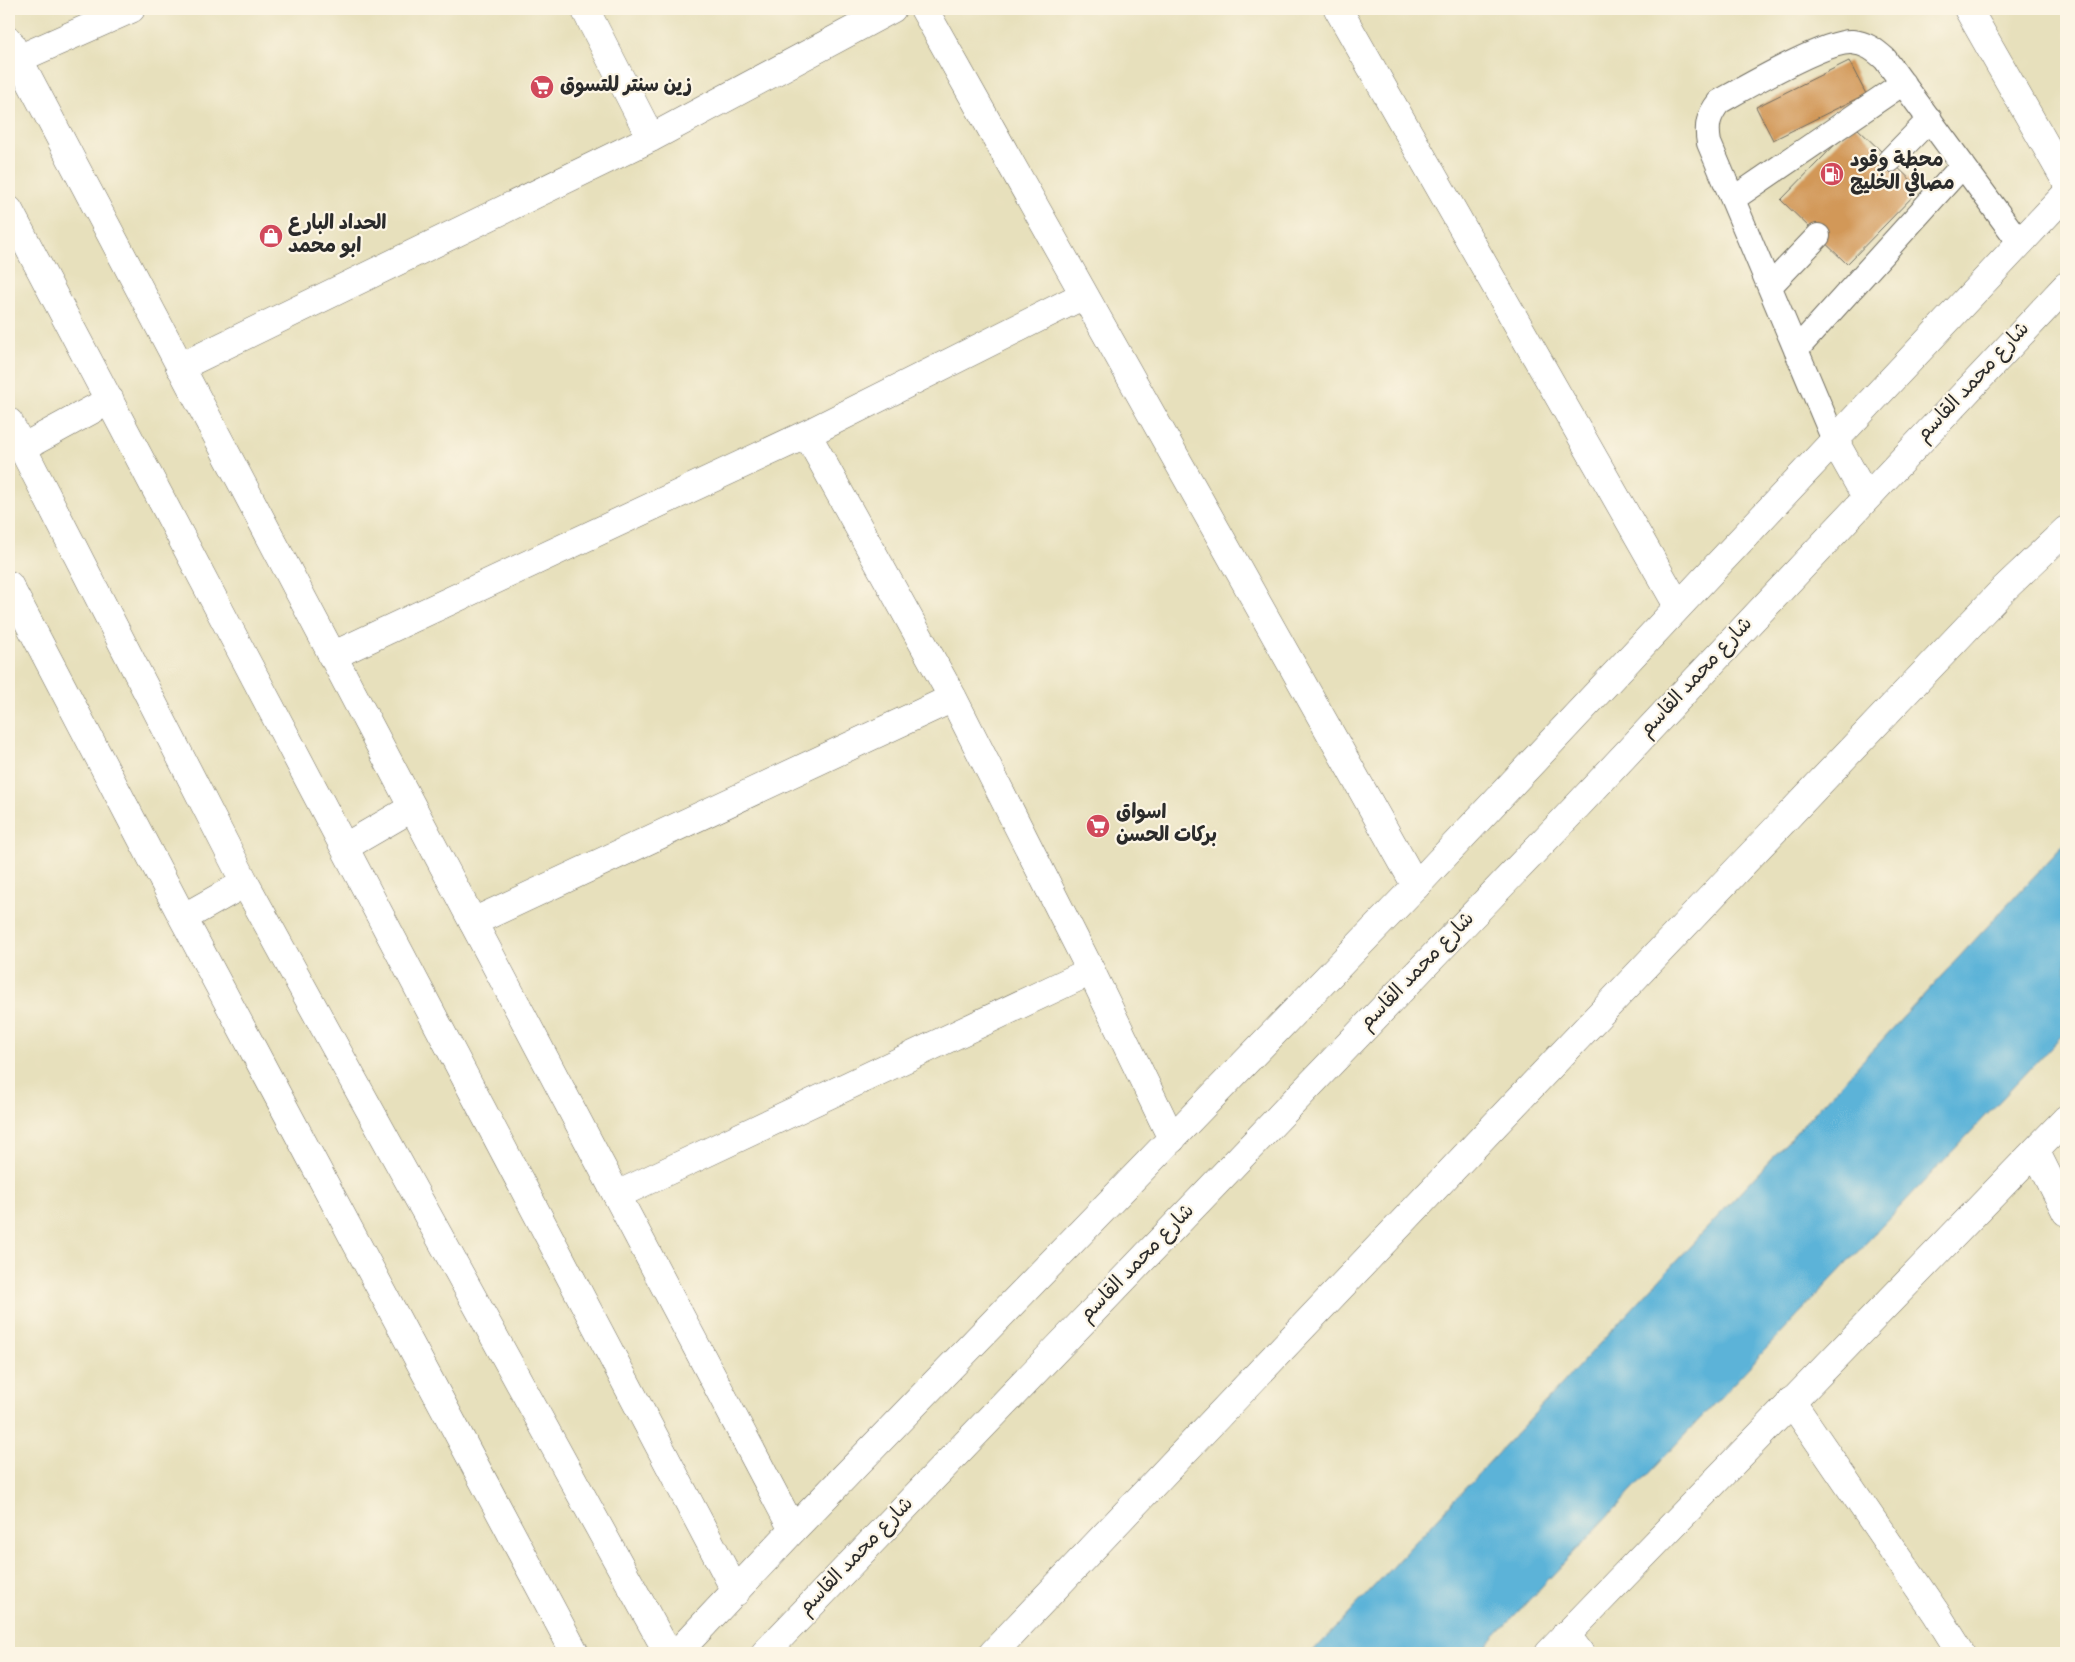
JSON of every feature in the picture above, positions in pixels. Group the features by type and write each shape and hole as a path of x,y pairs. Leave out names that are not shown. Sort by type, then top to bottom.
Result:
{"street":[{"path":"132,9 13,50 793,1530"},
{"path":"585,9 651,138"},
{"path":"180,367 651,138 892,9"},
{"path":"924,9 1416,886"},
{"path":"1338,9 1678,606"},
{"path":"1968,9 2066,181"},
{"path":"677,1653 793,1530 1416,886 2066,194"},
{"path":"9,210 736,1592"},
{"name":"شارع محمد القاسم","path":"765,1653 1565,819 2066,286"},
{"path":"332,656 807,434 1084,296"},
{"path":"22,448 110,400"},
{"path":"9,422 245,883 668,1653"},
{"path":"807,434 953,698 1091,971 1172,1139"},
{"path":"1834,440 1866,497"},
{"path":"993,1653 1997,596 2066,530"},
{"path":"9,585 183,918 575,1653"},
{"path":"473,922 953,698"},
{"path":"345,847 412,808"},
{"path":"183,918 245,883"},
{"path":"616,1195 1091,971"},
{"path":"1565,1647 1791,1401 2036,1152 2066,1119"},
{"path":"2036,1152 2066,1212"},
{"path":"1791,1401 1936,1613 1960,1653"}],"lane":[{"path":"1834,440 1709,143 1707,121 1712,110 1719,102 1825,47 1850,42 1864,44 1875,50 1885,59 2020,243"},
{"path":"1733,199 1903,83"},
{"path":"1890,160 1930,119"},
{"path":"1796,350 1963,165"},
{"path":"1770,286 1818,236"}],"water":[{"path":"2066,842 2066,1031 1479,1653 1312,1653"}],"building":[{"path":"1849,61 1866,94 1773,140 1756,107"},
{"path":"1854,125 1920,189 1847,264 1781,200"}],"place":[{"name":"زين سنتر للتسوق","path":"542,87"},
{"name":"محطة وقود مصافي الخليج","path":"1832,174"},
{"name":"الحداد البارع ابو محمد","path":"271,236"},
{"name":"اسواق بركات الحسن","path":"1098,826"}]}
